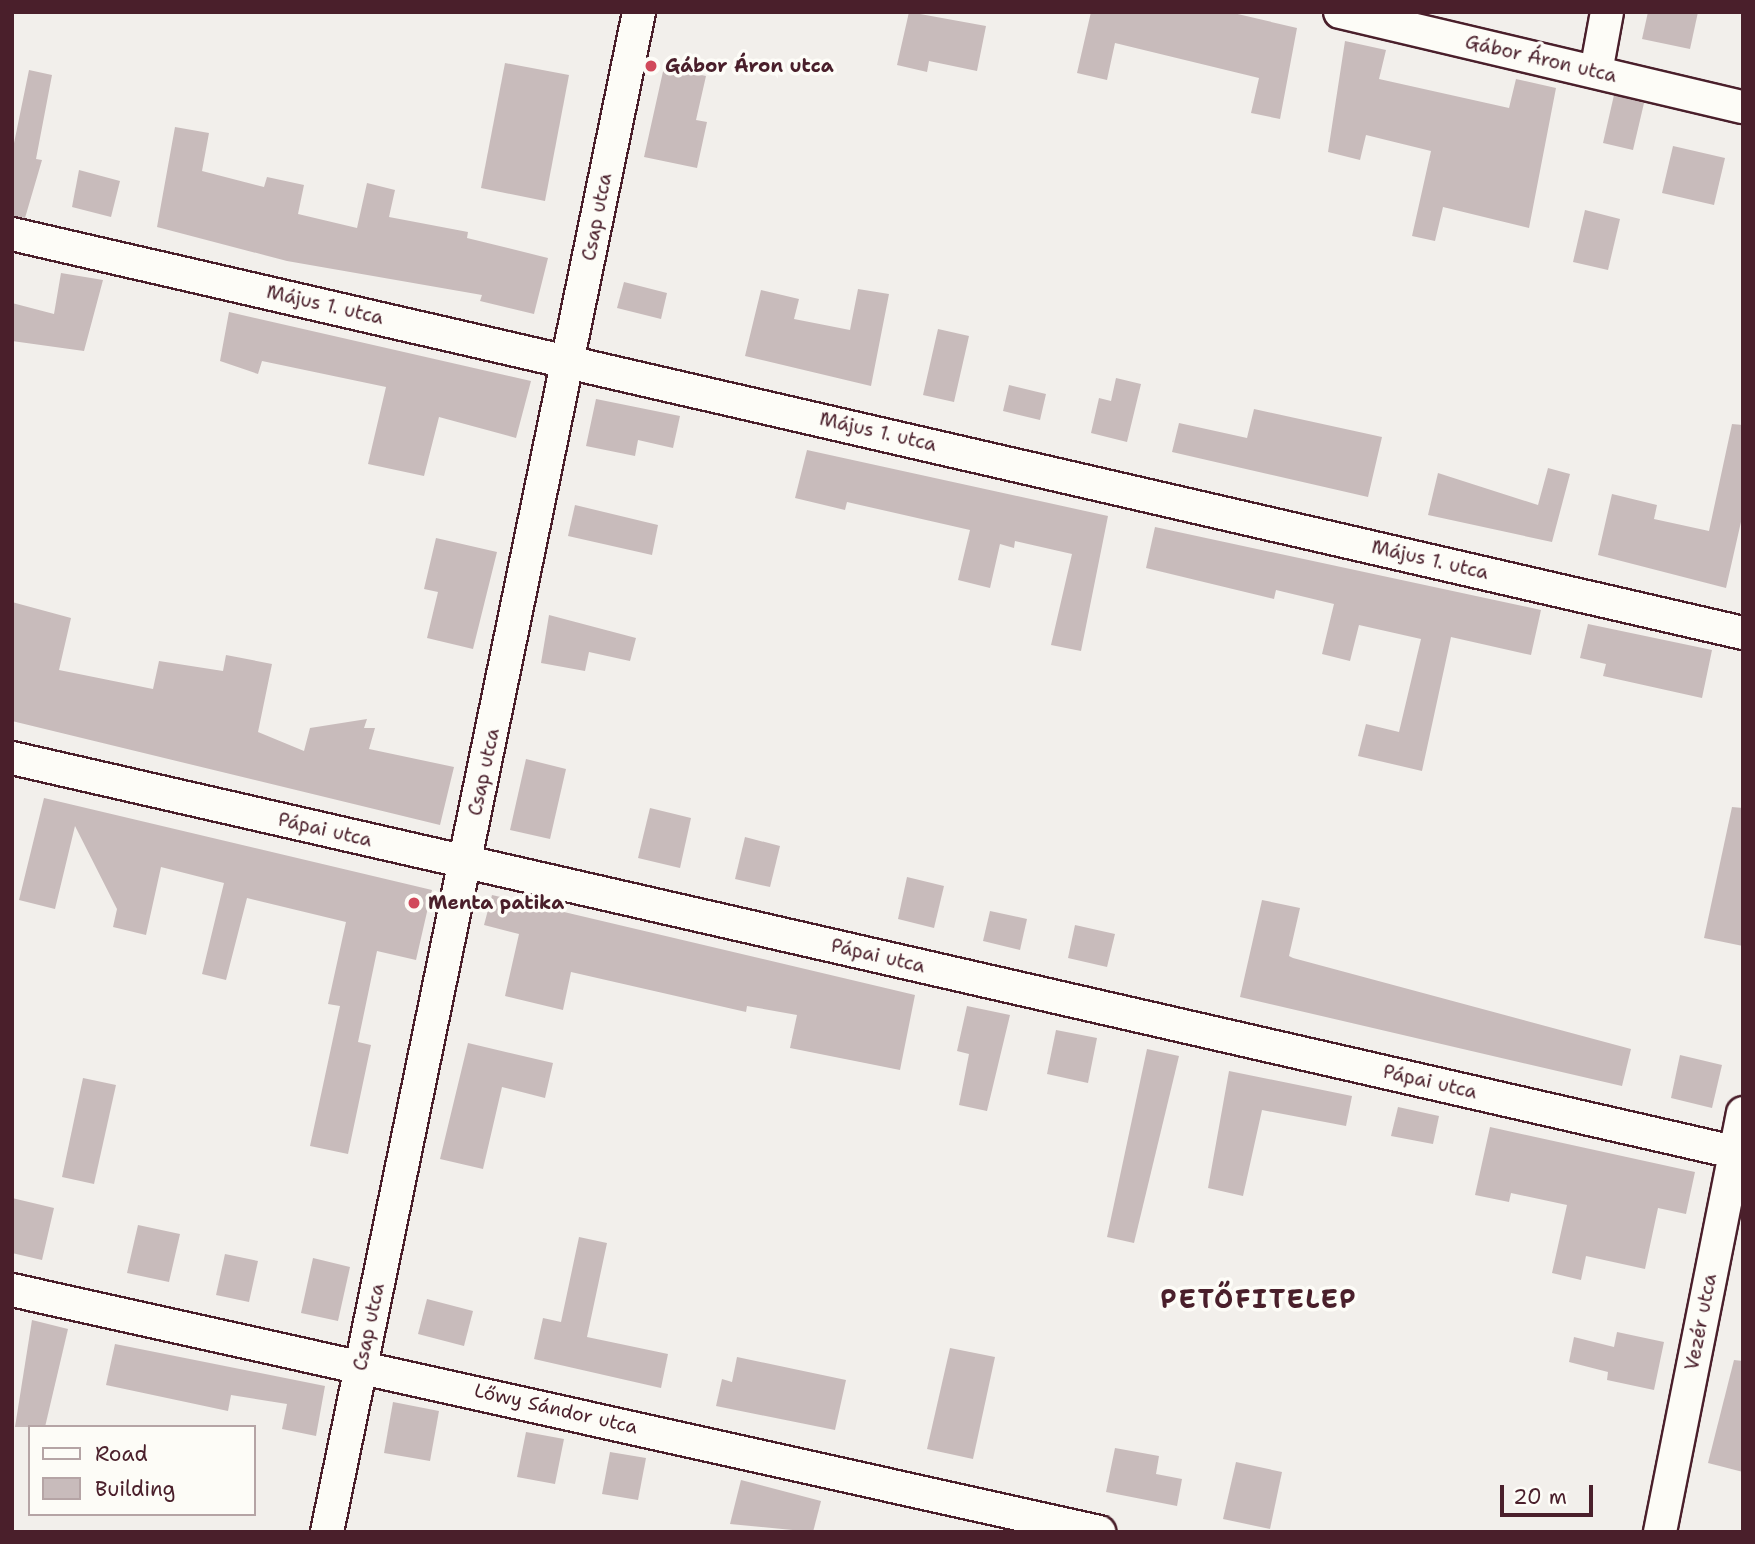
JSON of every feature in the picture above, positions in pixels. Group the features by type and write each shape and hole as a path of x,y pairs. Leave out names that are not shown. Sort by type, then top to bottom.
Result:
{"street":[{"name":"Csap utca","path":"327,1532 639,12"},
{"name":"Gábor Áron utca","path":"1340,12 1743,107"},
{"path":"1595,72 1607,12"},
{"name":"Május 1. utca","path":"12,234 568,360 1743,633"},
{"name":"Pápai utca","path":"12,758 1739,1153"},
{"name":"Vezér utca","path":"1660,1532 1739,1153 1743,1113"},
{"name":"Lőwy Sándor utca","path":"12,1290 362,1365 1099,1532"}],"building":[{"path":"909,12 986,26 977,71 929,61 927,72 897,65"},
{"path":"1091,12 1229,12 1297,28 1280,119 1251,113 1259,78 1115,43 1107,80 1077,73"},
{"path":"1648,12 1698,12 1690,49 1642,39"},
{"path":"1345,41 1386,50 1379,79 1509,108 1516,79 1556,88 1529,228 1443,207 1435,241 1412,236 1431,151 1366,135 1360,160 1328,152"},
{"path":"505,63 569,75 545,201 481,188"},
{"path":"664,67 706,76 696,120 707,122 697,168 644,157"},
{"path":"29,70 52,75 36,159 42,160 25,218 12,216 12,153"},
{"path":"1614,95 1644,103 1633,150 1603,143"},
{"path":"175,127 209,133 202,171 264,187 267,177 304,185 298,214 357,228 367,183 395,190 389,217 468,232 467,238 548,258 534,314 480,301 482,295 287,261 157,227"},
{"path":"1673,146 1725,158 1714,205 1662,193"},
{"path":"79,170 120,181 111,217 72,207"},
{"path":"1585,210 1620,219 1608,270 1573,262"},
{"path":"61,273 103,280 84,351 12,341 12,303 54,314"},
{"path":"624,282 667,293 661,319 617,308"},
{"path":"858,289 889,294 871,386 745,356 761,290 799,299 794,319 850,330"},
{"path":"229,312 531,381 516,438 439,417 424,476 368,464 386,387 262,361 258,374 220,361"},
{"path":"938,329 969,336 954,402 923,395"},
{"path":"1116,378 1141,384 1127,442 1091,433 1099,398 1111,401"},
{"path":"1009,385 1046,394 1040,420 1003,411"},
{"path":"596,399 680,416 673,448 638,440 635,456 586,446"},
{"path":"1254,409 1382,437 1368,497 1172,452 1179,423 1247,438"},
{"path":"1732,424 1743,425 1743,513 1726,588 1598,555 1612,494 1657,505 1654,519 1709,531"},
{"path":"807,450 1108,516 1081,651 1051,645 1072,554 1015,541 1014,548 1000,544 990,588 958,580 970,530 847,502 845,510 795,498"},
{"path":"1548,468 1570,474 1552,542 1428,515 1438,473 1538,505"},
{"path":"575,505 658,525 652,555 568,536"},
{"path":"1155,527 1541,610 1531,655 1451,637 1422,771 1358,756 1366,724 1399,732 1421,639 1359,625 1350,661 1322,654 1334,604 1276,590 1274,599 1146,568"},
{"path":"436,538 497,552 473,649 427,638 438,592 424,589"},
{"path":"12,602 71,618 59,670 153,689 159,661 223,671 226,655 272,664 258,732 304,751 310,728 367,719 364,728 375,728 369,749 454,767 440,825 12,721"},
{"path":"549,615 636,638 630,661 589,652 585,671 541,663"},
{"path":"1588,624 1712,650 1702,698 1603,676 1606,664 1580,658"},
{"path":"526,759 566,769 550,839 510,830"},
{"path":"44,798 432,890 416,960 377,951 358,1042 371,1045 348,1154 310,1146 340,1006 328,1004 346,922 247,898 226,980 202,974 224,883 161,867 146,935 113,927 117,909 75,826 55,909 19,900"},
{"path":"1732,807 1743,808 1743,946 1704,938"},
{"path":"650,808 691,818 680,868 638,858"},
{"path":"745,837 780,846 770,887 735,879"},
{"path":"907,877 944,886 934,928 898,919"},
{"path":"492,895 915,995 900,1070 790,1048 797,1015 747,1006 746,1012 571,972 563,1010 505,996 519,934 484,925"},
{"path":"1262,900 1300,908 1289,956 1631,1049 1622,1086 1240,997"},
{"path":"990,911 1027,919 1020,950 983,941"},
{"path":"1075,925 1115,934 1107,967 1068,958"},
{"path":"967,1006 1010,1015 987,1111 959,1105 969,1054 957,1051"},
{"path":"1056,1030 1097,1038 1088,1083 1047,1074"},
{"path":"468,1043 553,1063 545,1098 502,1087 483,1169 440,1159"},
{"path":"1147,1049 1179,1056 1134,1243 1107,1237"},
{"path":"1680,1055 1722,1065 1712,1108 1671,1098"},
{"path":"1229,1071 1352,1096 1346,1126 1262,1110 1243,1196 1208,1188"},
{"path":"83,1078 116,1085 94,1184 62,1177"},
{"path":"1398,1107 1439,1116 1433,1144 1391,1136"},
{"path":"1490,1127 1695,1172 1686,1214 1658,1208 1645,1269 1586,1256 1581,1280 1552,1273 1567,1205 1511,1193 1509,1202 1475,1195"},
{"path":"12,1198 54,1208 42,1260 12,1253"},
{"path":"138,1225 180,1234 169,1282 127,1273"},
{"path":"579,1237 607,1243 587,1337 668,1354 661,1388 534,1359 543,1318 561,1322"},
{"path":"225,1254 258,1261 249,1302 216,1295"},
{"path":"313,1258 350,1267 338,1321 301,1313"},
{"path":"427,1299 473,1311 464,1346 418,1334"},
{"path":"32,1320 68,1329 45,1425 15,1427"},
{"path":"1617,1332 1664,1342 1654,1390 1607,1380 1608,1372 1569,1362 1574,1337 1614,1347"},
{"path":"115,1344 325,1386 316,1436 282,1429 287,1404 231,1395 228,1411 106,1385"},
{"path":"950,1348 995,1357 973,1459 927,1449"},
{"path":"737,1357 846,1380 835,1430 716,1406 722,1379 732,1382"},
{"path":"1734,1360 1743,1361 1743,1472 1708,1463"},
{"path":"393,1402 439,1411 430,1461 384,1453"},
{"path":"526,1432 564,1439 555,1484 517,1477"},
{"path":"1115,1448 1159,1456 1156,1474 1182,1479 1177,1506 1106,1492"},
{"path":"610,1452 646,1458 638,1500 602,1494"},
{"path":"1236,1462 1282,1472 1270,1529 1223,1519"},
{"path":"741,1480 821,1501 813,1532 730,1524"}],"place":[{"name":"Gábor Áron utca","path":"651,66"},
{"name":"Menta patika","path":"414,903"}],"district":[{"name":"PETŐFITELEP","path":"1259,1299"}]}
